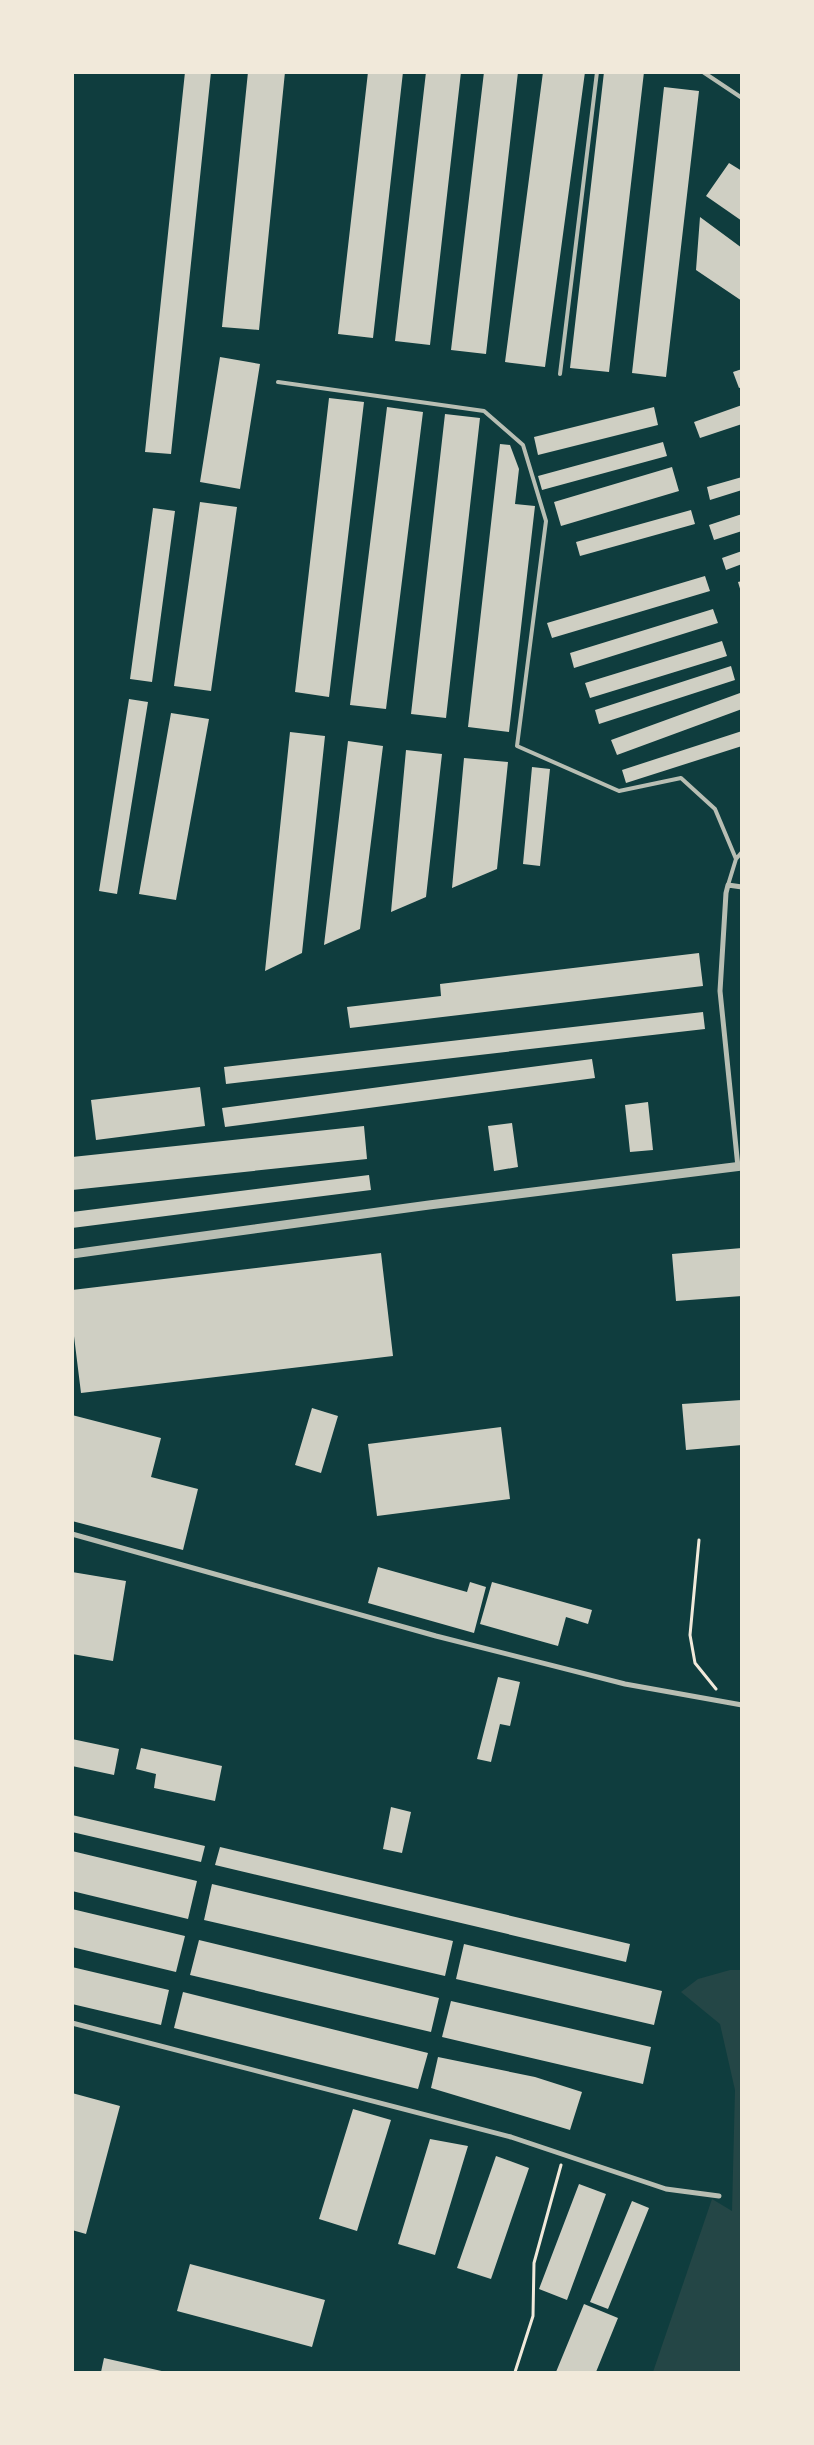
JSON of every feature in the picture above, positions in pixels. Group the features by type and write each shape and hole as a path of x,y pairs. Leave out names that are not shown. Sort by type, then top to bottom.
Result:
{"street":[{"path":"72,1254 429,1205 740,1167 720,991 726,893 728,885 742,887"},
{"path":"72,1534 436,1636 625,1684 742,1705"},
{"path":"72,2023 511,2137 666,2189 719,2196"}],"lane":[{"path":"560,374 597,72"},
{"path":"703,72 742,98"},
{"path":"278,382 484,411 523,445 546,521 517,746 619,791 681,778 715,809 736,859"},
{"path":"728,885 736,859 742,852"}],"path":[{"path":"699,1540 690,1635 695,1664 708,1682 732,1703"},
{"path":"515,2372 532,2316 534,2263 564,2155"}],"shaded area":[{"path":"730,1970 742,1970 741,2372 653,2372 712,2199 732,2211 735,2090 720,2024 681,1992 698,1979"}],"building":[{"path":"185,72 211,72 171,454 145,452"},
{"path":"248,72 285,72 259,330 222,327"},
{"path":"368,72 403,72 373,338 338,334"},
{"path":"426,72 461,72 430,345 395,341"},
{"path":"484,72 518,72 486,354 451,350"},
{"path":"543,72 585,72 545,367 505,362"},
{"path":"604,72 644,72 609,372 570,368"},
{"path":"664,87 699,91 666,377 632,373"},
{"path":"729,163 742,171 742,221 706,196"},
{"path":"700,217 742,248 742,301 696,270"},
{"path":"220,357 260,364 240,489 200,482"},
{"path":"742,369 742,387 739,388 733,372"},
{"path":"329,398 364,402 329,697 295,692"},
{"path":"742,405 742,424 700,438 694,422"},
{"path":"387,407 423,412 386,709 350,705"},
{"path":"654,407 658,425 538,455 534,437"},
{"path":"445,414 480,418 446,718 411,714"},
{"path":"663,442 667,456 542,490 538,476"},
{"path":"500,444 510,445 519,469 515,504 535,506 509,732 468,727"},
{"path":"672,467 679,491 561,526 554,502"},
{"path":"742,477 742,490 710,500 707,487"},
{"path":"200,502 237,507 211,691 174,686"},
{"path":"153,508 175,511 152,682 130,679"},
{"path":"691,510 695,524 580,556 576,542"},
{"path":"742,514 742,531 714,540 709,525"},
{"path":"742,551 742,564 726,570 722,558"},
{"path":"705,576 710,591 552,638 547,623"},
{"path":"742,581 742,592 741,592 738,582"},
{"path":"713,609 718,623 574,668 570,653"},
{"path":"722,641 727,656 590,698 585,683"},
{"path":"731,666 735,680 599,724 595,710"},
{"path":"740,693 742,709 617,755 611,740"},
{"path":"129,699 148,702 117,894 99,891"},
{"path":"171,713 209,719 176,900 139,894"},
{"path":"742,731 742,746 626,783 622,770"},
{"path":"290,732 325,736 302,953 265,971"},
{"path":"348,741 383,746 360,929 324,945"},
{"path":"406,750 442,754 426,897 391,912"},
{"path":"464,758 508,762 497,869 452,888"},
{"path":"532,767 550,769 540,866 523,864"},
{"path":"699,953 703,986 350,1028 347,1007 441,996 440,984"},
{"path":"703,1012 705,1029 226,1084 224,1067"},
{"path":"592,1059 595,1078 225,1127 222,1108"},
{"path":"200,1087 205,1126 96,1140 91,1100"},
{"path":"648,1102 653,1150 630,1152 625,1105"},
{"path":"512,1123 518,1167 494,1171 488,1126"},
{"path":"364,1126 367,1159 72,1190 72,1157"},
{"path":"369,1175 371,1190 72,1228 72,1212"},
{"path":"742,1248 742,1296 676,1301 672,1254"},
{"path":"381,1253 393,1356 81,1393 72,1320 72,1290"},
{"path":"742,1400 742,1445 686,1450 682,1404"},
{"path":"312,1408 338,1416 321,1473 295,1465"},
{"path":"72,1415 161,1438 151,1477 198,1489 183,1550 72,1521"},
{"path":"501,1427 510,1499 377,1516 368,1444"},
{"path":"378,1567 467,1592 470,1582 486,1587 474,1633 368,1603"},
{"path":"72,1572 126,1581 113,1661 72,1654"},
{"path":"492,1582 592,1610 588,1624 566,1617 558,1646 480,1624"},
{"path":"498,1677 520,1682 510,1726 500,1724 491,1762 477,1759"},
{"path":"72,1739 119,1749 114,1775 72,1766"},
{"path":"141,1748 222,1766 215,1801 154,1788 156,1774 136,1769"},
{"path":"391,1807 411,1812 402,1853 383,1849"},
{"path":"72,1815 205,1846 201,1862 72,1832"},
{"path":"220,1847 630,1944 626,1962 215,1865"},
{"path":"72,1851 197,1881 188,1919 72,1891"},
{"path":"212,1884 453,1941 445,1976 204,1920"},
{"path":"72,1909 185,1936 176,1972 72,1947"},
{"path":"199,1940 439,1998 431,2032 190,1975"},
{"path":"464,1944 662,1991 654,2025 456,1979"},
{"path":"72,1967 169,1990 161,2025 72,2004"},
{"path":"183,1992 428,2053 418,2089 174,2028"},
{"path":"451,2001 651,2047 643,2084 442,2037"},
{"path":"438,2057 535,2077 582,2092 570,2130 431,2088"},
{"path":"72,2093 120,2106 86,2234 72,2230"},
{"path":"353,2109 391,2120 357,2231 319,2219"},
{"path":"430,2139 468,2146 435,2255 398,2244"},
{"path":"496,2156 529,2168 491,2279 457,2268"},
{"path":"579,2184 606,2194 567,2300 539,2289"},
{"path":"632,2201 649,2208 608,2309 590,2302"},
{"path":"190,2264 325,2300 312,2347 177,2311"},
{"path":"584,2304 618,2318 596,2372 556,2372"},
{"path":"104,2358 166,2372 101,2372"}]}
